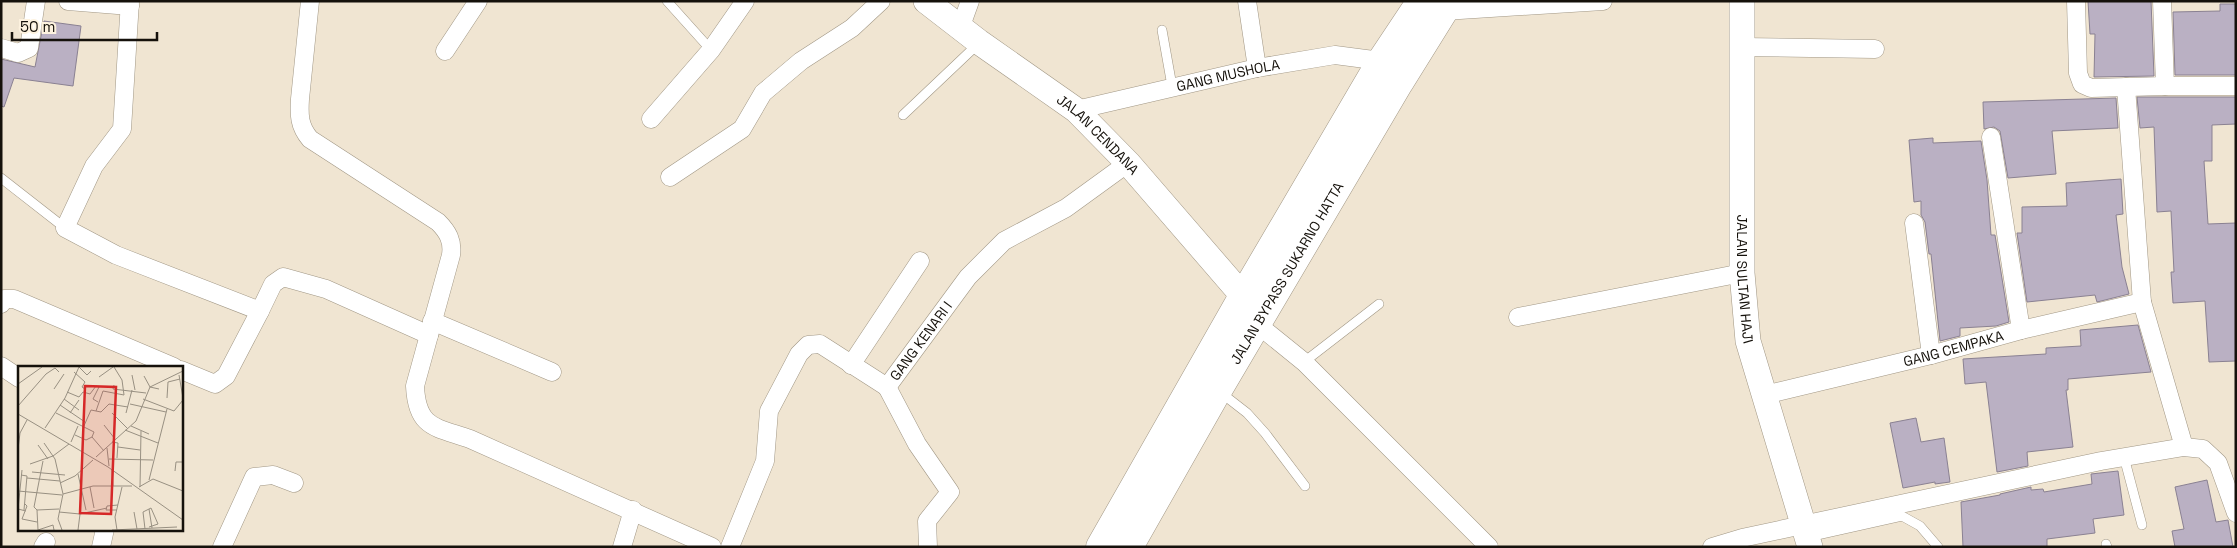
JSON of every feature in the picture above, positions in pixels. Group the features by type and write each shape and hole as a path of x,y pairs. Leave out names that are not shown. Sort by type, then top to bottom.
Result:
{"highway":[{"name":"JALAN BYPASS SUKARNO HATTA","path":"1100,547 1243,296 1381,61 1439,4"},
{"name":"JALAN BYPASS SUKARNO HATTA","path":"1129,547 1218,390 1399,83 1439,4"}],"street":[{"path":"1,48 18,53 29,48 36,1"},
{"path":"68,1 130,4 122,129 94,166 65,228 116,255 260,311"},
{"path":"310,1 299,113 302,130 310,138 438,222 446,230 451,244 451,256 415,386 419,412 427,422 633,510 712,547"},
{"path":"445,51 478,1"},
{"path":"651,119 711,50 744,1"},
{"path":"670,177 742,129 763,93 800,61 852,28 881,1"},
{"name":"JALAN CENDANA","path":"926,1 961,26 979,42 1076,110 1128,162 1243,296"},
{"path":"961,26 970,1"},
{"path":"1247,1 1257,68"},
{"path":"1439,4 1603,1"},
{"name":"JALAN SULTAN HAJI","path":"1742,1 1742,273 1748,342 1807,536"},
{"path":"2076,1 2078,73 2082,84 2091,88 2236,86"},
{"path":"2162,1 2165,86"},
{"path":"1742,47 1875,49"},
{"name":"GANG MUSHOLA","path":"1076,110 1172,86 1257,68 1335,55 1381,61"},
{"path":"2126,87 2142,302 2184,447"},
{"path":"1992,136 2021,330"},
{"name":"GANG KENARI I","path":"730,547 765,461 769,412 799,354 808,345 820,344 887,387 968,277 1004,241 1066,208 1128,162"},
{"path":"1914,223 1931,355"},
{"path":"851,365 920,261"},
{"path":"1518,317 1742,273"},
{"path":"182,370 216,384 221,381 226,376 273,284 282,277 326,289 552,372"},
{"path":"1,304 4,300 14,299 172,366"},
{"name":"GANG CEMPAKA","path":"1764,395 1931,355 2021,330 2142,302"},
{"path":"1257,324 1304,362 1488,547"},
{"path":"1,366 18,377"},
{"path":"887,387 917,444 950,492 927,521 928,547"},
{"path":"1712,547 1742,538 1807,536 2124,457 2184,447 2202,449 2218,463 2236,513"},
{"path":"222,547 254,477 273,475 294,484"},
{"path":"622,547 633,510"},
{"path":"101,547 105,530"}],"lane":[{"path":"666,1 711,50"},
{"path":"1162,30 1172,86"},
{"path":"903,115 979,42"},
{"path":"1,178 65,228"},
{"path":"1304,362 1379,304"},
{"path":"1218,390 1247,413 1305,486"},
{"path":"2124,457 2142,525"},
{"path":"1807,536 1902,516 1920,526 1938,547"}],"building":[{"path":"2088,1 2151,1 2154,76 2094,77 2095,34 2090,34"},
{"path":"2220,4 2236,4 2236,75 2175,75 2173,12 2220,11"},
{"path":"44,21 81,26 73,86 14,78 4,107 1,106 1,59 35,67"},
{"path":"2137,97 2236,97 2236,124 2212,125 2212,161 2204,161 2208,224 2236,223 2236,361 2209,362 2205,301 2173,303 2171,272 2174,272 2171,211 2157,212 2154,127 2140,128"},
{"path":"2116,98 2118,128 2052,131 2056,174 2008,178 2000,131 1994,127 1984,129 1983,102"},
{"path":"1933,138 1933,143 1981,141 1987,180 1991,235 1995,235 2009,322 1996,326 1960,328 1960,336 1940,341 1931,254 1929,254 1925,222 1921,215 1921,201 1914,202 1909,140"},
{"path":"2121,179 2123,214 2116,215 2122,267 2129,294 2097,302 2095,295 2027,302 2017,233 2022,233 2022,207 2067,206 2066,183"},
{"path":"2138,325 2151,372 2068,379 2068,390 2066,390 2073,447 2027,452 2028,466 1997,472 1986,382 1965,384 1963,359 2046,354 2046,348 2081,346 2080,330"},
{"path":"1916,418 1921,442 1944,438 1950,482 1935,484 1935,482 1903,488 1890,423"},
{"path":"2118,471 2124,515 2093,519 2095,533 2047,539 2047,547 1963,547 1961,502 2031,487 2031,490 2043,489 2044,492 2092,484 2091,474"},
{"path":"2207,480 2216,522 2228,520 2233,547 2175,547 2172,531 2184,529 2175,487"}]}
